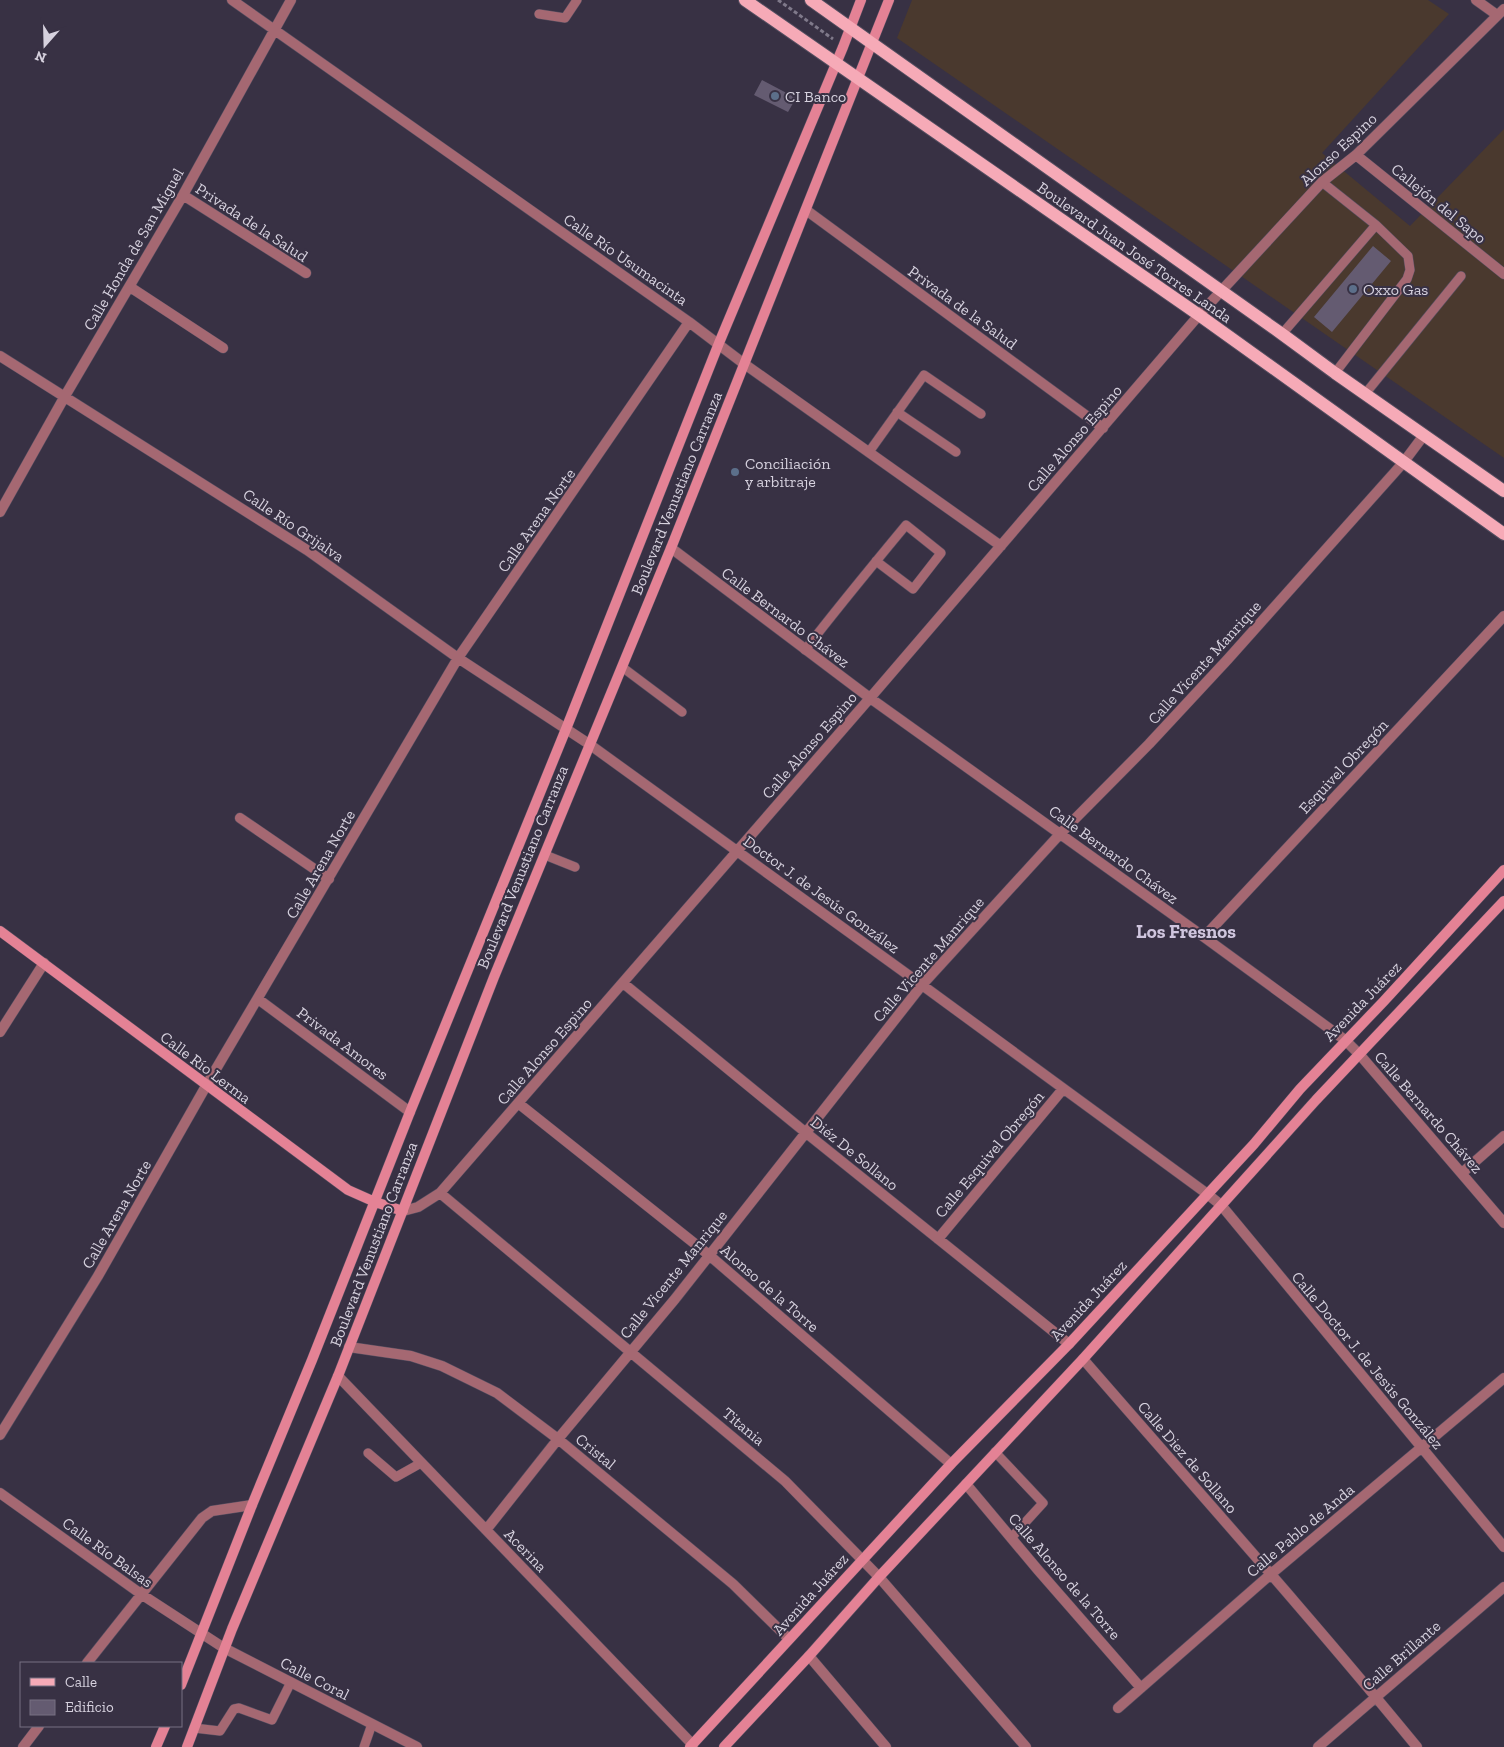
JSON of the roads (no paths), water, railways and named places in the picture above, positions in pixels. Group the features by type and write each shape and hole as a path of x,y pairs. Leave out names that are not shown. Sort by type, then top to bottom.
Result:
{"main road":[{"name":"Boulevard Juan José Torres Landa","path":"744,0 1199,315 1504,534"},
{"name":"Boulevard Juan José Torres Landa","path":"811,0 1282,334 1334,373 1504,491"},
{"name":"Boulevard Venustiano Carranza","path":"182,1682 410,1112 566,729 719,343 861,0"},
{"name":"Boulevard Venustiano Carranza","path":"186,1747 224,1648 338,1376 494,977 671,548 889,0"},
{"name":"Avenida Juárez","path":"692,1746 862,1559 1068,1344 1206,1193 1254,1144 1300,1089 1504,870"},
{"path":"724,1747 879,1577 1083,1359 1316,1100 1504,901"},
{"name":"Calle Río Lerma","path":"0,931 348,1190 375,1202 403,1211"},
{"path":"156,1747 165,1727"}],"street":[{"name":"Calle Río Usumacinta","path":"232,0 719,343 743,363 1001,546"},
{"name":"Calle Honda de San Miguel","path":"0,512 64,396 130,287 291,0"},
{"path":"1476,0 1501,12"},
{"name":"Alonso Espino","path":"1199,315 1322,182 1356,155 1501,12"},
{"name":"Callejón del Sapo","path":"1356,155 1504,274"},
{"name":"Privada de la Salud","path":"182,195 306,274"},
{"name":"Privada de la Salud","path":"806,210 1103,428"},
{"path":"130,287 223,348"},
{"name":"Calle Alonso Espino","path":"440,1192 870,698 1199,315"},
{"name":"Calle Arena Norte","path":"0,1435 98,1276 206,1086 458,658 689,322"},
{"name":"Calle Río Grijalva","path":"0,356 307,550 458,658 566,729"},
{"name":"Calle Vicente Manrique","path":"486,1530 630,1351 675,1299 922,985 1060,834 1149,744 1221,666 1403,462 1424,435"},
{"name":"Calle Bernardo Chávez","path":"671,548 870,698 1345,1040 1360,1054 1504,1223"},
{"name":"Esquivel Obregón","path":"1204,937 1504,616"},
{"name":"Doctor J. de Jesús González","path":"566,729 737,850 1206,1193"},
{"path":"240,818 329,879"},
{"path":"0,1032 44,963"},
{"name":"Diéz De Sollano","path":"623,983 1068,1344"},
{"name":"Privada Amores","path":"258,999 410,1112"},
{"name":"Calle Esquivel Obregón","path":"938,1238 1063,1089"},
{"name":"Alonso de la Torre","path":"518,1103 709,1255 951,1464"},
{"path":"1462,1173 1504,1136"},
{"path":"403,1211 418,1207 440,1192"},
{"name":"Titania","path":"440,1192 785,1481 818,1512 879,1577 1026,1747"},
{"name":"Calle Doctor J. de Jesús González","path":"1206,1193 1221,1205 1504,1547"},
{"name":"Cristal","path":"349,1347 411,1356 470,1378 497,1393 558,1439 733,1584 790,1639"},
{"name":"Calle Diez de Sollano","path":"1083,1359 1271,1574 1417,1747"},
{"name":"Acerina","path":"338,1376 692,1746"},
{"name":"Calle Pablo de Anda","path":"1118,1708 1271,1574 1504,1378"},
{"name":"Calle Alonso de la Torre","path":"966,1484 1142,1688"},
{"name":"Calle Río Balsas","path":"0,1493 140,1594 201,1633"},
{"path":"88,1662 202,1518 212,1511 252,1505"},
{"name":"Calle Brillante","path":"1318,1747 1504,1587"},
{"name":"Calle Coral","path":"201,1633 224,1648 416,1747"},
{"path":"809,1656 886,1747"},
{"path":"23,1747 38,1727"}],"lane":[{"path":"539,14 565,18 577,0"},
{"path":"1322,182 1376,225 1408,256 1410,270 1408,279 1334,373"},
{"path":"1282,334 1376,225"},
{"path":"1365,394 1461,276"},
{"path":"869,452 924,375 981,414"},
{"path":"897,412 956,452"},
{"path":"805,650 876,561 906,525 941,553 913,588 876,561"},
{"path":"622,667 682,712"},
{"path":"545,854 575,867"},
{"path":"995,1452 1044,1504 1011,1538"},
{"path":"368,1453 396,1477 421,1463"},
{"path":"194,1728 220,1731 234,1709 239,1708 272,1720 291,1682"},
{"path":"364,1747 372,1724"}],"place":[{"name":"CI Banco","path":"775,96"},
{"name":"Oxxo Gas","path":"1353,289"},
{"name":"Conciliación y arbitraje","path":"735,472"}],"district":[{"name":"Los Fresnos","path":"1186,931"}]}
